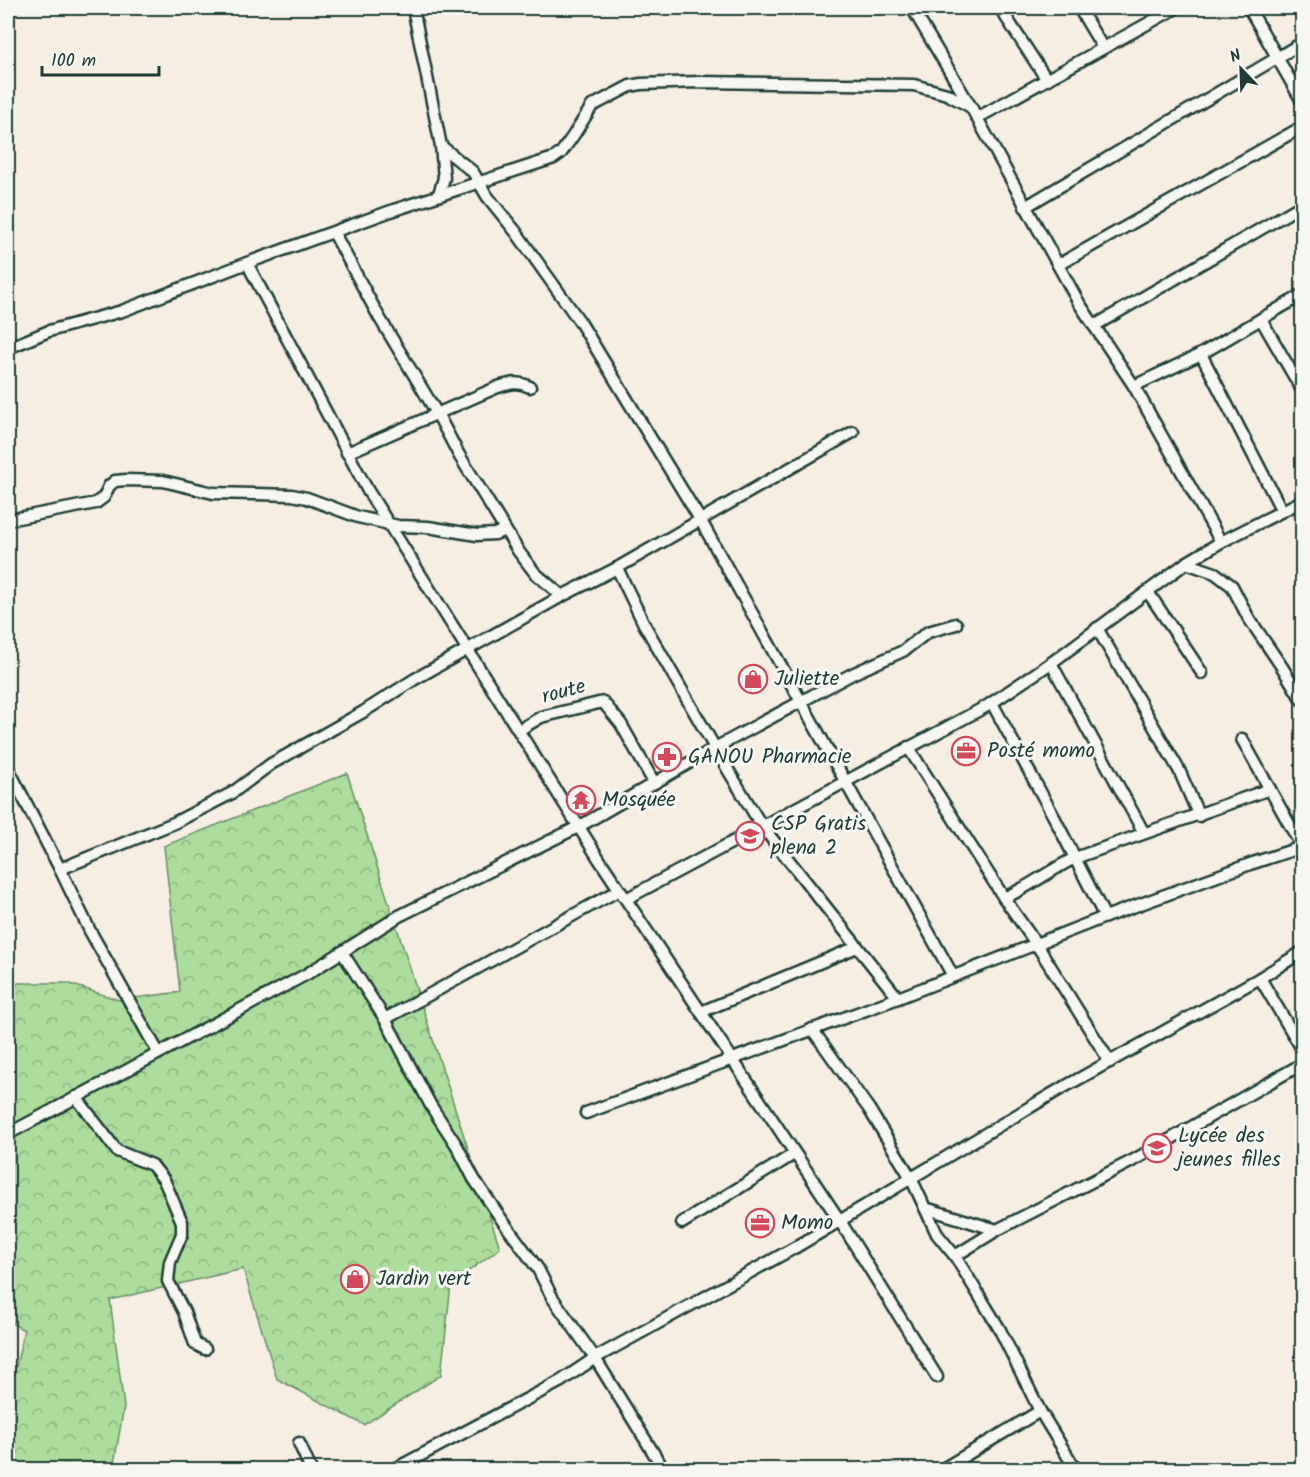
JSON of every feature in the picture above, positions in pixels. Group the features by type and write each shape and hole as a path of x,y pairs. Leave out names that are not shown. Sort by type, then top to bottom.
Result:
{"street":[{"path":"413,8 441,146 444,178 439,194"},
{"path":"912,8 971,107 1058,265 1094,326 1134,386 1221,542"},
{"path":"1000,8 1047,80"},
{"path":"1079,8 1103,48"},
{"path":"1249,8 1302,102"},
{"path":"977,118 1169,9"},
{"path":"1025,207 1302,43"},
{"path":"8,348 49,331 122,310 439,194 532,166 557,156 592,106 630,86 710,82 914,85 947,94 971,107"},
{"path":"1058,265 1302,127"},
{"path":"441,146 473,172 580,321 701,521 953,976"},
{"path":"1094,326 1302,206"},
{"path":"334,233 379,317 505,530 536,573 561,596"},
{"path":"247,263 347,453 389,524 622,894 840,1221 937,1377"},
{"path":"1134,386 1201,354 1302,295"},
{"path":"1261,319 1302,390"},
{"path":"1201,354 1282,511"},
{"path":"347,453 513,382 530,387"},
{"path":"60,869 145,836 232,793 271,764 561,596 701,521 853,432"},
{"path":"8,519 96,503 105,497 109,486 126,480 163,481 213,493 292,495 307,498 358,518 389,524 428,527 477,535 495,534 505,530"},
{"path":"385,1019 992,703 1051,663 1186,563 1221,542 1302,501"},
{"path":"1186,563 1215,573 1232,586 1248,617 1302,700"},
{"path":"617,568 644,624 761,825 898,998"},
{"path":"1148,592 1202,673"},
{"path":"8,1134 307,974 399,916 579,826 715,748 852,674 903,651 928,632 956,624"},
{"path":"1097,628 1179,770 1199,816"},
{"path":"1051,663 1144,833"},
{"name":"route","path":"519,730 542,717 603,702 621,724 652,779"},
{"path":"992,703 1105,917"},
{"path":"586,1113 734,1060 1105,917 1302,847 1242,739"},
{"path":"908,747 1110,1062"},
{"path":"8,768 90,931 158,1052"},
{"path":"1004,898 1023,890 1058,866 1075,858 1270,789"},
{"path":"701,1012 857,947"},
{"path":"342,952 385,1019 431,1106 457,1146 474,1179 538,1269 558,1306 595,1358 664,1470"},
{"path":"393,1470 561,1381 595,1358 840,1221 1302,952"},
{"path":"1260,978 1302,1049"},
{"path":"812,1029 868,1109 911,1178 937,1234 955,1256 999,1328 1040,1411 1076,1470"},
{"path":"955,1256 997,1230 1132,1161 1302,1064"},
{"path":"76,1097 117,1151 152,1166 164,1180 182,1222 182,1234 170,1262 168,1281 184,1312 195,1344 205,1349"},
{"path":"682,1223 794,1154"},
{"path":"925,1208 997,1230"},
{"path":"941,1470 1040,1411"},
{"path":"299,1443 311,1470"}],"green space":[{"path":"347,773 500,1248 451,1284 441,1375 364,1425 277,1379 243,1269 110,1300 124,1407 113,1469 8,1469 8,1405 24,1330 8,1321 8,999 18,983 67,983 119,1000 180,992 164,846"}],"place":[{"name":"Juliette","path":"753,679"},
{"name":"Posté momo","path":"966,751"},
{"name":"GANOU Pharmacie","path":"667,757"},
{"name":"Mosquée","path":"581,800"},
{"name":"CSP Gratis plena 2","path":"750,836"},
{"name":"Lycée des jeunes filles","path":"1157,1148"},
{"name":"Momo","path":"760,1223"},
{"name":"Jardin vert","path":"355,1279"}]}
